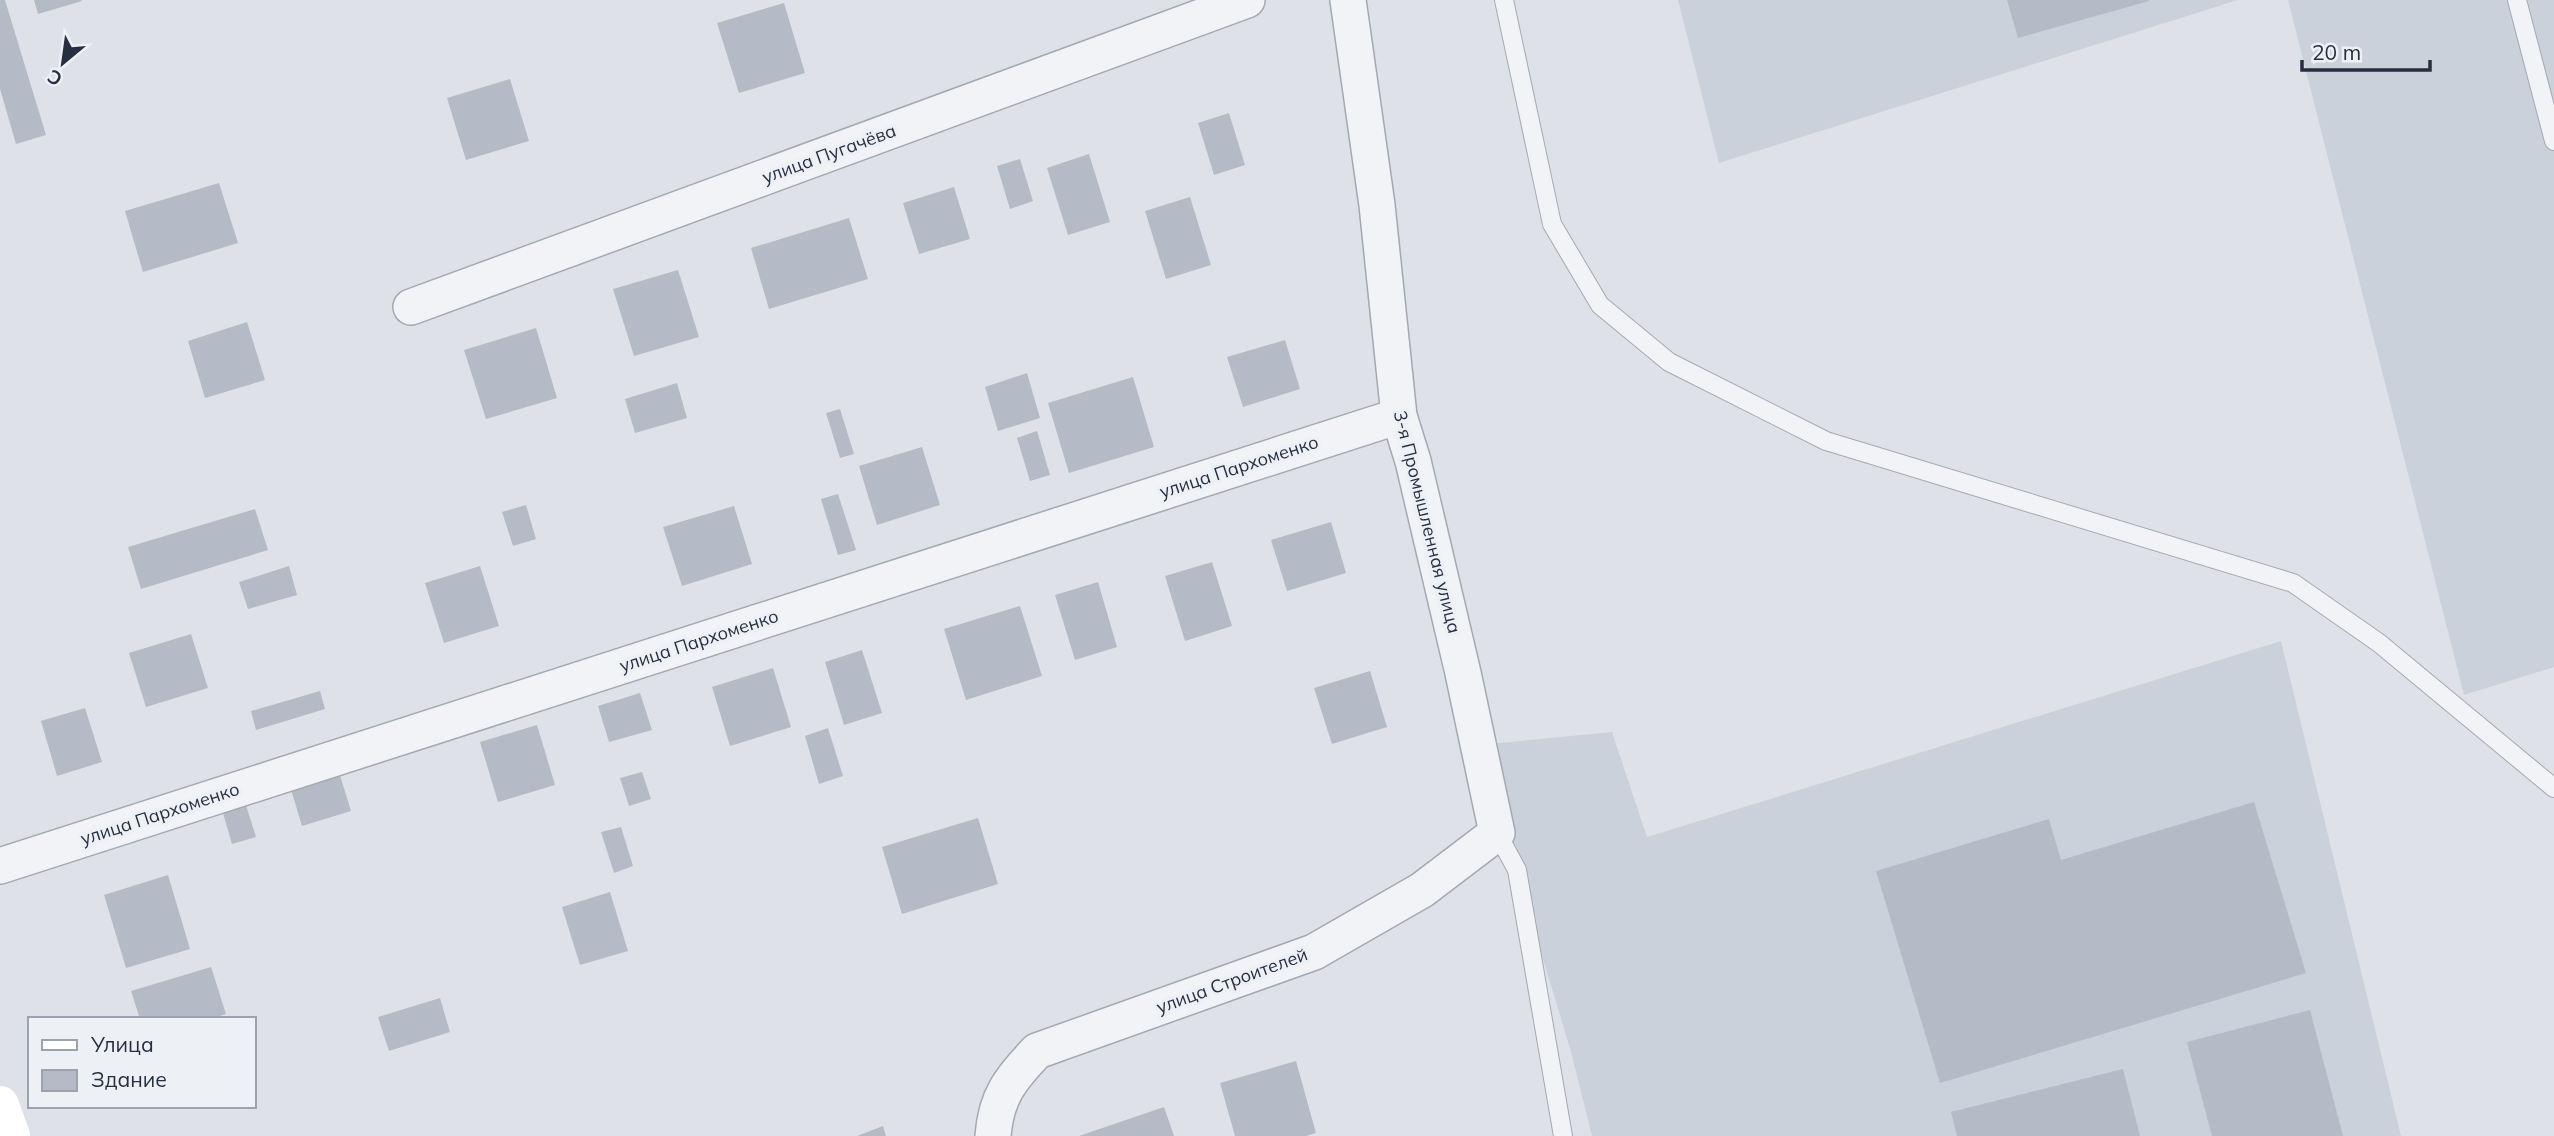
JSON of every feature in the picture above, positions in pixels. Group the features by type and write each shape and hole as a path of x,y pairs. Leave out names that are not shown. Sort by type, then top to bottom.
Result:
{"main road":[{"path":"0,1105 11,1136"}],"street":[{"name":"улица Пугачёва","path":"411,307 1247,0"},
{"name":"3-я Промышленная улица","path":"1348,0 1377,205 1399,416 1413,461 1464,673 1497,833"},
{"name":"улица Пархоменко","path":"0,866 1399,416"},
{"name":"улица Строителей","path":"993,1136 995,1109 1013,1075 1037,1051 1314,952 1422,890 1497,833"}],"lane":[{"path":"1504,0 1552,224 1600,305 1669,362 1826,442 2293,583 2379,643 2554,788"},
{"path":"2516,0 2554,141"},
{"path":"1497,833 1517,870 1563,1136"}],"shaded area":[{"path":"1678,0 2238,0 1719,163"},
{"path":"2288,0 2554,0 2554,667 2464,695"},
{"path":"2281,641 2401,1136 1592,1136 1571,1052 1479,745 1612,732 1647,837"}],"building":[{"path":"0,0 5,0 46,135 16,144 0,89"},
{"path":"34,0 81,0 82,1 38,14"},
{"path":"2007,0 2149,0 2149,1 2018,38"},
{"path":"784,3 805,73 739,93 717,23"},
{"path":"510,79 529,141 466,160 447,98"},
{"path":"1229,113 1245,165 1214,175 1198,123"},
{"path":"1089,154 1110,222 1068,235 1047,168"},
{"path":"1020,159 1033,201 1010,209 997,166"},
{"path":"219,183 238,243 143,272 125,211"},
{"path":"954,187 970,239 919,254 903,203"},
{"path":"1190,197 1211,265 1166,279 1145,211"},
{"path":"849,218 868,279 769,309 751,248"},
{"path":"678,270 699,337 634,356 613,289"},
{"path":"247,322 265,380 205,398 188,341"},
{"path":"536,328 557,398 486,419 464,350"},
{"path":"1285,340 1300,389 1243,407 1227,357"},
{"path":"1027,373 1040,418 998,431 985,387"},
{"path":"1133,377 1154,447 1069,473 1048,403"},
{"path":"677,383 687,418 635,433 625,399"},
{"path":"840,409 854,454 840,458 826,413"},
{"path":"1037,431 1050,475 1030,481 1017,438"},
{"path":"922,447 940,505 877,525 859,466"},
{"path":"838,494 856,550 838,555 821,499"},
{"path":"526,505 536,539 513,546 502,512"},
{"path":"734,506 752,564 682,586 663,527"},
{"path":"255,509 268,550 141,589 128,547"},
{"path":"1331,522 1346,573 1287,591 1271,540"},
{"path":"1212,562 1232,626 1185,641 1165,576"},
{"path":"289,566 297,595 248,609 239,582"},
{"path":"480,566 499,626 444,643 425,583"},
{"path":"1098,582 1117,647 1075,660 1055,595"},
{"path":"1020,606 1042,676 966,700 944,629"},
{"path":"191,634 208,688 146,707 129,653"},
{"path":"862,650 882,713 844,725 825,662"},
{"path":"773,668 791,727 730,746 712,687"},
{"path":"1370,671 1387,727 1332,744 1314,688"},
{"path":"320,691 325,709 256,730 251,711"},
{"path":"640,693 652,730 609,742 598,706"},
{"path":"85,708 102,762 57,776 41,721"},
{"path":"537,725 555,785 498,802 480,742"},
{"path":"828,728 843,776 819,784 805,736"},
{"path":"339,772 351,811 302,826 290,786"},
{"path":"642,772 651,799 629,806 620,778"},
{"path":"244,799 256,837 232,844 221,806"},
{"path":"2254,802 2306,973 1940,1083 1876,871 2049,819 2061,860"},
{"path":"978,818 998,884 902,914 882,847"},
{"path":"621,827 633,866 614,873 601,832"},
{"path":"168,875 190,949 126,968 104,895"},
{"path":"610,892 628,951 580,965 562,907"},
{"path":"211,967 226,1014 216,1017 139,1017 131,991"},
{"path":"440,998 450,1032 389,1051 378,1017"},
{"path":"2310,1010 2343,1136 2212,1136 2187,1042"},
{"path":"1296,1061 1316,1133 1306,1136 1235,1136 1220,1083"},
{"path":"2123,1069 2140,1136 1957,1136 1951,1112"},
{"path":"1164,1107 1174,1136 1079,1136"},
{"path":"883,1126 886,1136 857,1136"}]}
